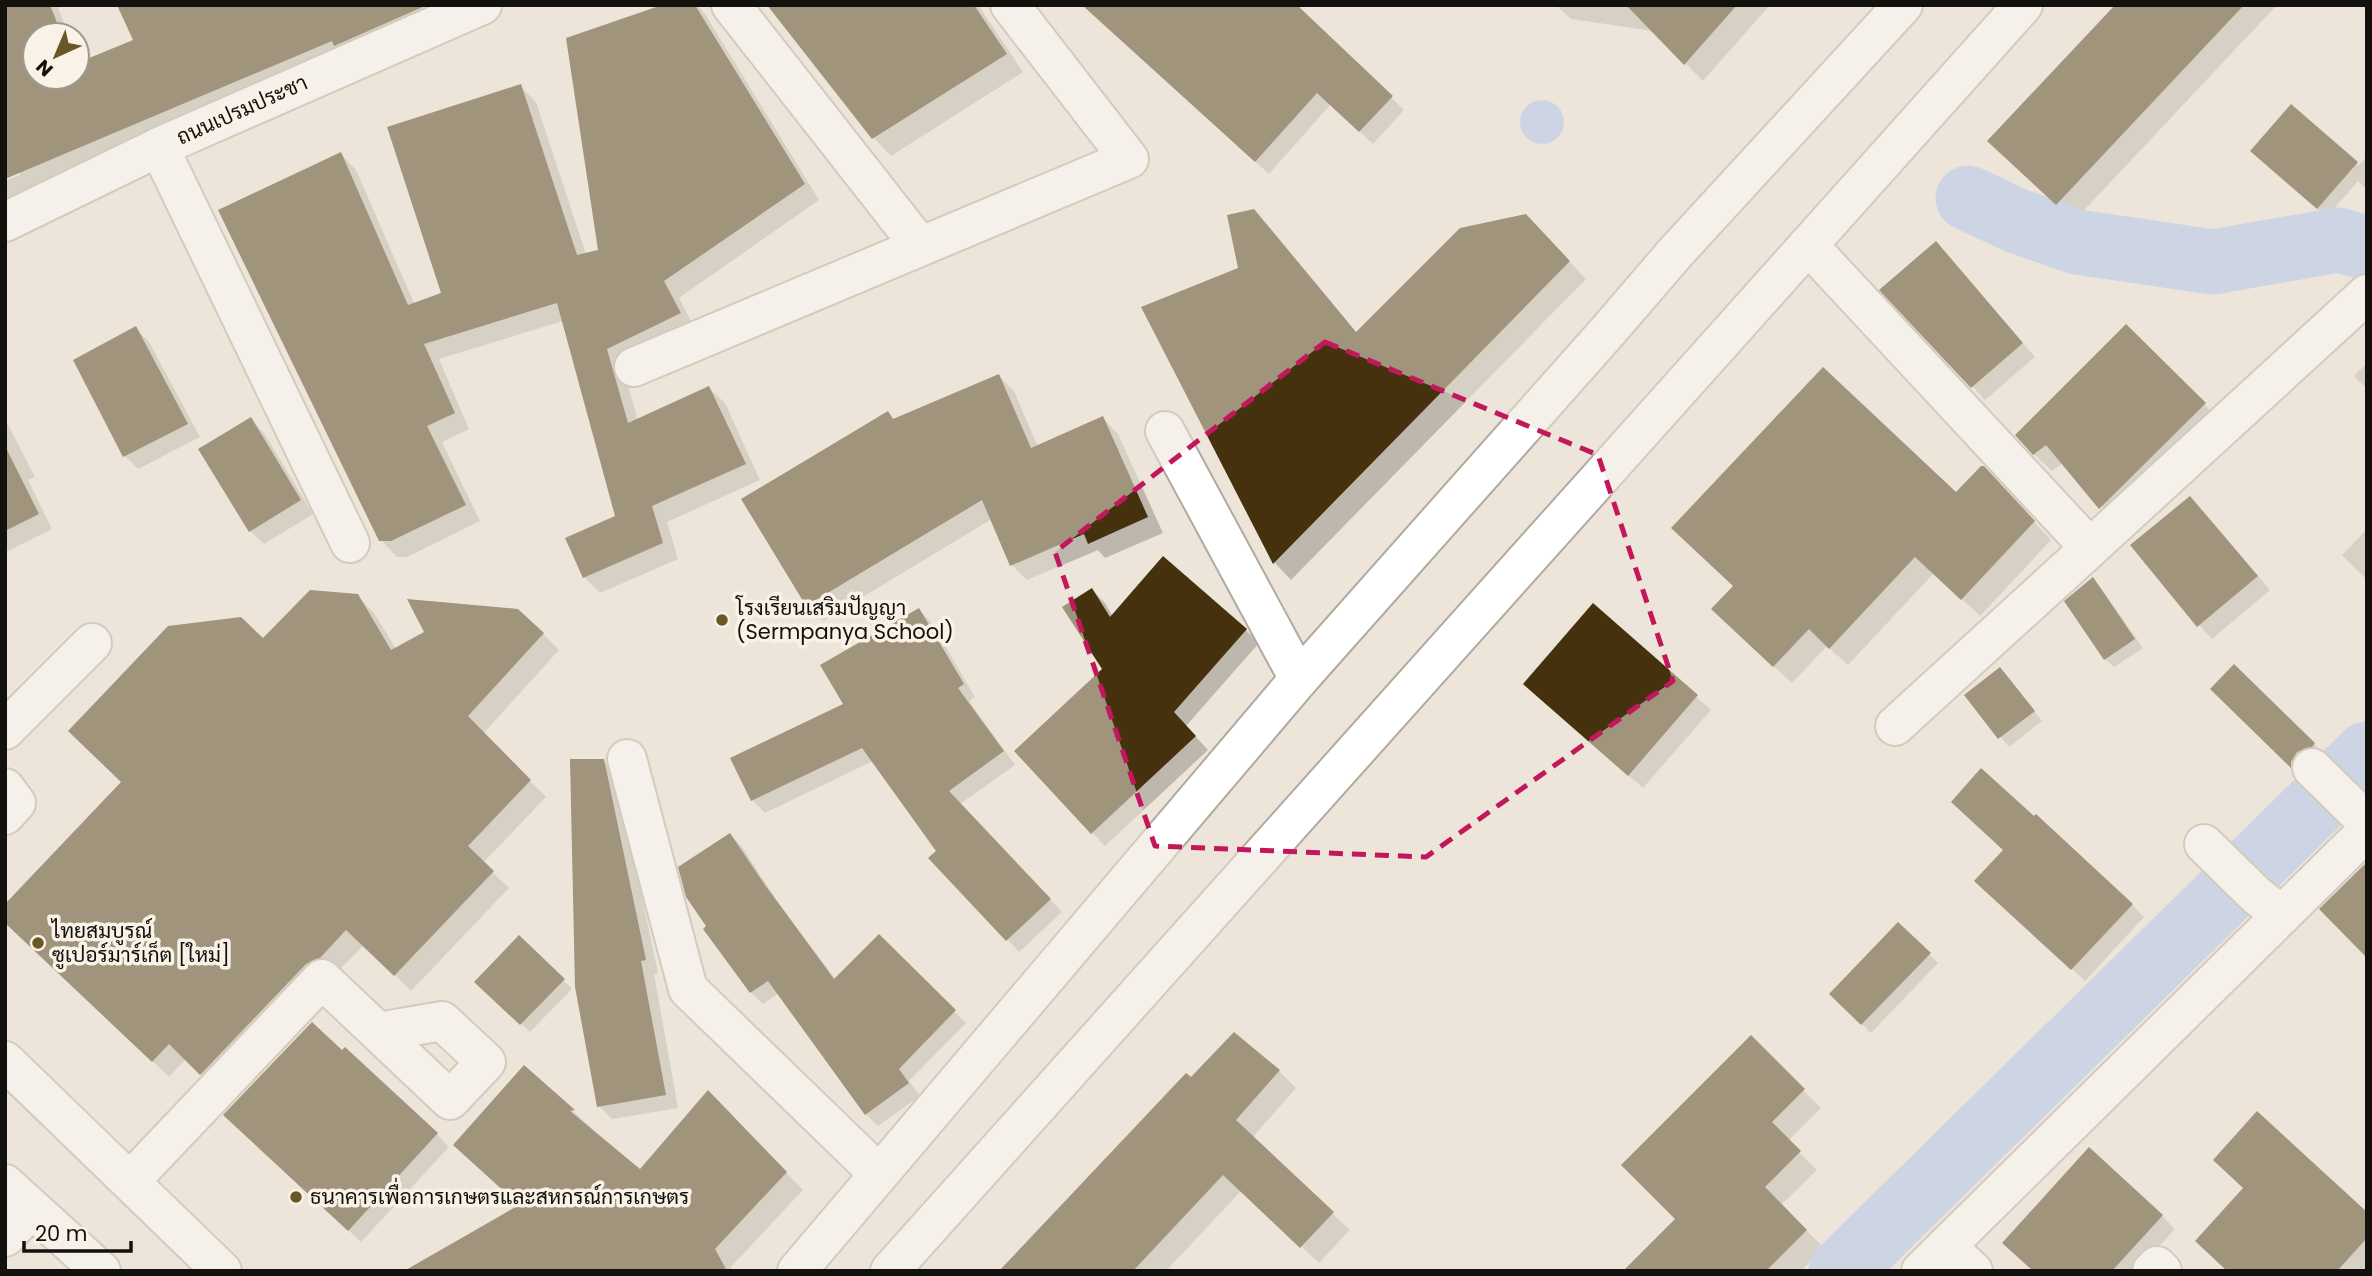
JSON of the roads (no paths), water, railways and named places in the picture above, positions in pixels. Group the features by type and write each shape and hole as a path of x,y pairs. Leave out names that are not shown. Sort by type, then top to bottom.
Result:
{"street":[{"name":"ถนนเปรมประชา","path":"5,222 159,147 482,5"},
{"path":"732,5 920,246"},
{"path":"634,367 1129,159 1010,5"},
{"path":"797,1271 1299,678 1675,253 1903,5"},
{"path":"890,1271 2023,5"},
{"path":"159,147 350,543"},
{"path":"1808,245 2090,548"},
{"path":"1895,726 2367,294"},
{"path":"1165,431 1299,678"},
{"path":"5,730 92,643"},
{"path":"626,759 688,989 878,1173"},
{"path":"2312,768 2367,822"},
{"path":"5,788 16,803 5,815"},
{"path":"1947,1262 2269,906 2367,831"},
{"path":"2204,844 2269,906"},
{"path":"130,1181 322,979 378,1032"},
{"path":"5,1061 222,1271"},
{"path":"5,1237 18,1196 101,1271"},
{"path":"191,1242 228,1271"},
{"path":"2152,1271 2157,1266 2162,1271"}],"water":[{"path":"1542,100 1557,107 1564,122 1557,137 1542,144 1527,137 1520,122 1527,107"}],"waterway":[{"path":"1968,198 2017,221 2077,242 2213,262 2338,240 2367,248"},
{"path":"1841,1271 2367,754"}],"place":[{"name":"โรงเรียนเสริมปัญญา (Sermpanya School)","path":"722,620"},
{"name":"ไทยสมบูรณ์ ซูเปอร์มาร์เก็ต [ใหม่]","path":"38,943"},
{"name":"ธนาคารเพื่อการเกษตรและสหกรณ์การเกษตร","path":"296,1197"}]}
